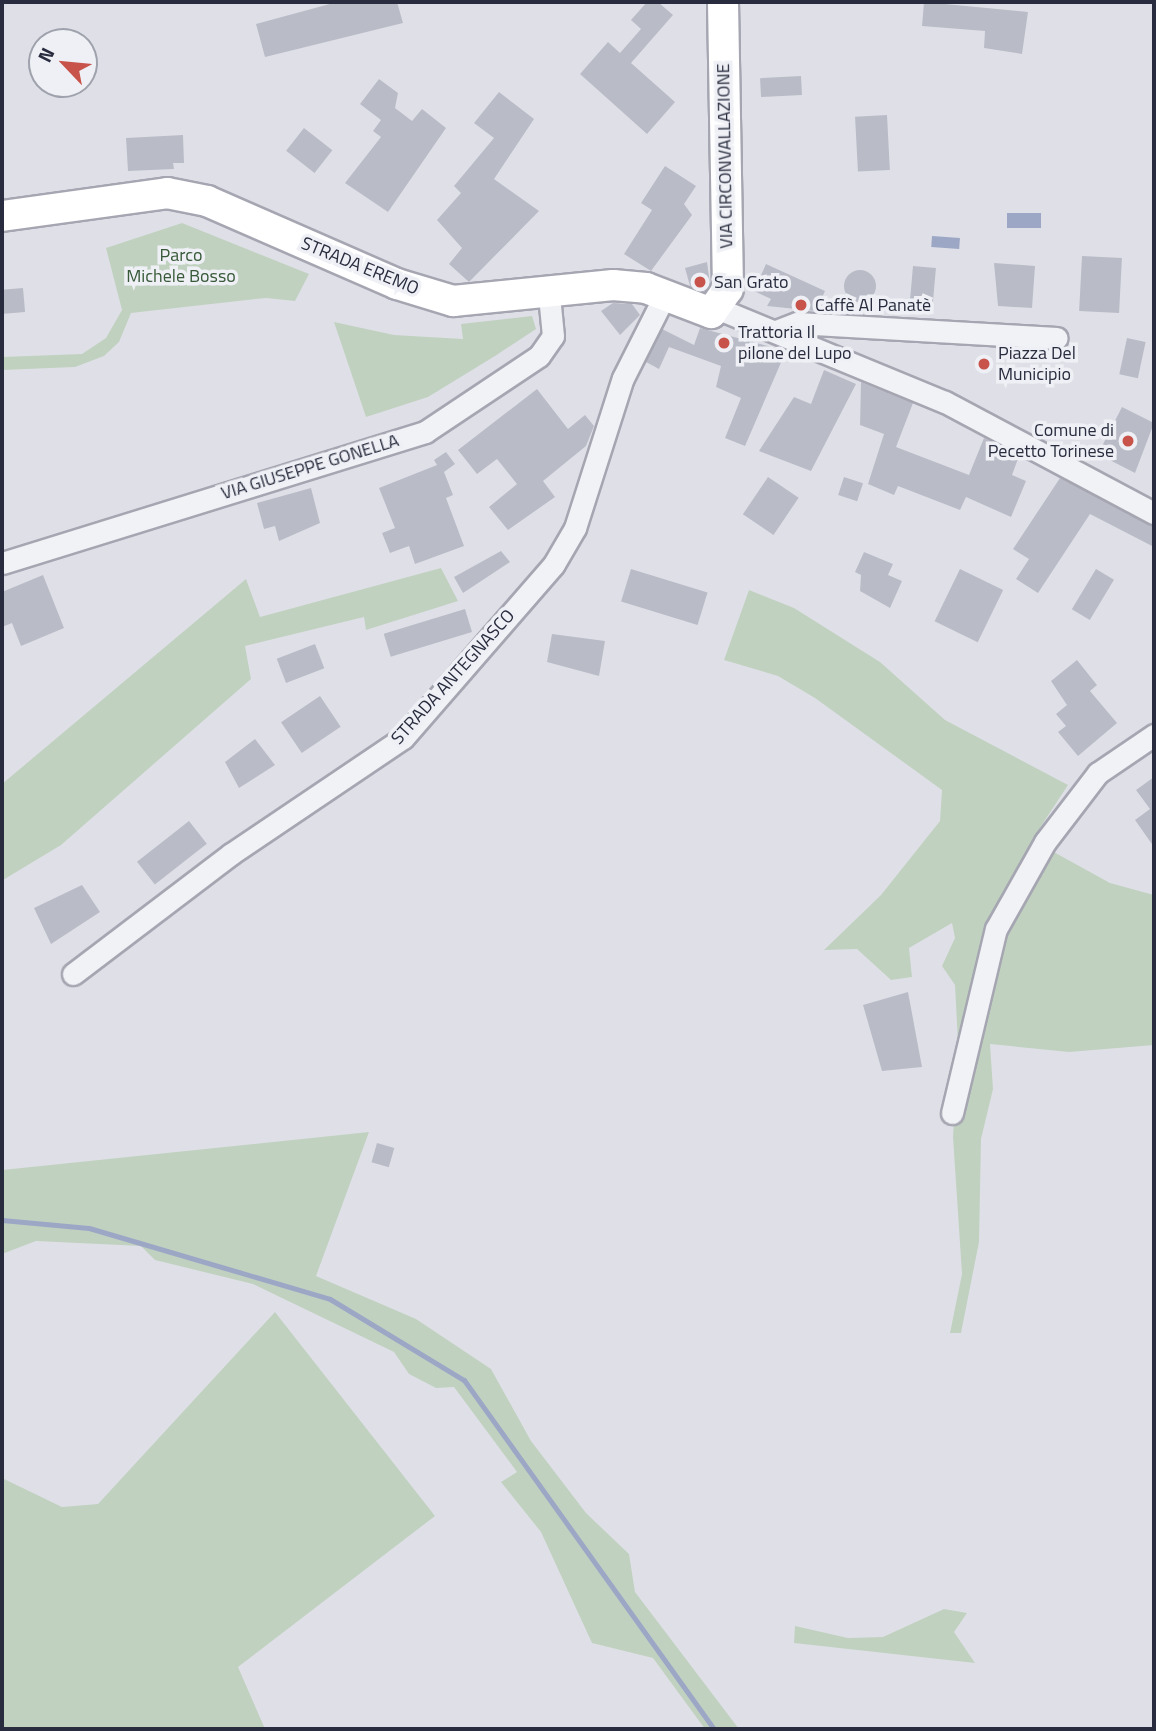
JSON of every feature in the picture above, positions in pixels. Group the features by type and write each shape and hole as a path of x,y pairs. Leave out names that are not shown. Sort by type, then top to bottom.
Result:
{"main road":[{"name":"VIA CIRCONVALLAZIONE","path":"719,309 728,289 723,2"},
{"name":"STRADA EREMO","path":"2,216 167,193 206,201 397,284 453,301 549,295 613,285 665,295 699,312 719,309"}],"street":[{"name":"VIA GIUSEPPE GONELLA","path":"2,563 425,432 539,356 553,336 549,295"},
{"name":"STRADA ANTEGNASCO","path":"73,974 231,854 403,738 554,564 575,528 623,378 665,295"},
{"path":"719,309 945,402 1154,513"},
{"path":"776,331 797,323 1057,338"},
{"path":"952,1113 996,929 1045,842 1098,772 1154,735"}],"green space":[{"name":"Parco Michele Bosso","path":"182,223 309,274 295,301 266,298 131,313 119,342 104,356 75,367 2,370 2,357 82,354 106,338 122,310 106,248"},
{"path":"532,316 536,329 428,397 366,417 334,322 394,335 463,339 461,324"},
{"path":"441,568 458,601 366,630 364,617 245,646 251,679 61,845 3,880 2,784 246,579 260,617"},
{"path":"749,590 794,608 880,662 945,720 1068,785 1032,840 1110,883 1154,895 1154,1045 1069,1052 990,1044 993,1089 981,1139 979,1242 961,1333 950,1333 962,1274 953,1137 958,1043 955,985 942,966 955,938 952,923 909,948 912,977 891,980 857,949 824,950 881,895 940,821 942,790 815,698 778,676 724,660"},
{"path":"369,1132 316,1276 416,1319 491,1369 531,1441 586,1513 629,1554 635,1592 739,1729 705,1729 653,1658 592,1643 541,1532 501,1482 517,1472 454,1387 436,1388 409,1374 394,1352 253,1284 155,1260 141,1246 36,1241 2,1254 2,1170"},
{"path":"275,1312 435,1516 238,1667 265,1729 2,1729 2,1478 62,1507 98,1504"},
{"path":"944,1609 967,1613 954,1632 975,1663 794,1643 795,1626 848,1638 883,1637"}],"water":[{"path":"1007,213 1041,213 1041,228 1007,228"},
{"path":"932,236 960,238 959,249 931,247"}],"building":[{"path":"337,2 397,2 403,23 265,57 256,24"},
{"path":"647,2 658,2 673,15 631,63 675,102 647,134 580,74 608,42 620,53 641,29 631,20"},
{"path":"924,2 1028,12 1022,54 984,48 985,31 922,26"},
{"path":"801,76 802,95 761,97 760,78"},
{"path":"379,79 398,93 395,108 412,121 422,109 446,128 388,212 345,183 381,137 373,131 381,120 360,104"},
{"path":"499,92 534,119 494,179 539,211 469,282 449,264 462,248 437,220 461,193 454,186 494,138 474,123"},
{"path":"887,115 890,170 858,172 855,117"},
{"path":"304,128 332,150 315,173 286,151"},
{"path":"183,135 184,163 173,163 174,169 128,171 126,138"},
{"path":"665,166 696,186 684,204 692,215 651,271 624,254 652,210 641,203"},
{"path":"1082,256 1122,258 1119,313 1079,311"},
{"name":"San Grato","path":"707,262 710,284 705,292 690,286 685,268"},
{"path":"994,263 1035,266 1032,308 998,306"},
{"path":"766,264 825,291 816,311 767,306 771,299 754,291"},
{"path":"913,266 936,268 933,306 910,304"},
{"path":"860,270 871,275 876,286 871,297 860,302 849,297 844,286 849,275"},
{"path":"23,288 25,312 4,314 2,290"},
{"path":"613,303 632,304 640,315 620,335 601,311"},
{"path":"700,328 786,351 745,446 725,438 741,398 716,387 721,366 669,347 659,369 646,362 662,329 694,345"},
{"path":"1127,338 1146,342 1138,378 1119,374"},
{"path":"824,370 856,384 811,471 759,451 794,397 811,404"},
{"path":"861,382 913,403 896,447 969,475 984,438 1019,456 1012,475 1026,481 1011,517 966,497 960,510 898,486 894,495 868,484 884,434 860,425"},
{"path":"537,389 568,429 585,415 594,426 586,446 543,481 555,497 508,530 489,507 517,484 497,459 477,474 458,450"},
{"name":"Comune di Pecetto Torinese","path":"1122,407 1154,423 1135,473 1098,454"},
{"path":"446,452 455,464 444,472 453,495 446,498 464,546 415,564 409,546 390,553 382,533 395,528 379,488 437,465 434,460"},
{"path":"768,477 799,498 774,535 743,514"},
{"path":"844,477 863,483 857,501 838,495"},
{"path":"1060,478 1154,526 1154,547 1090,514 1038,593 1016,579 1029,559 1013,549"},
{"path":"311,488 320,523 279,541 275,526 264,529 257,503"},
{"path":"501,551 510,562 463,593 454,577"},
{"path":"864,552 893,564 888,575 902,581 890,608 860,591 861,575 855,572"},
{"path":"631,569 708,592 698,625 621,602"},
{"path":"960,569 1003,590 978,642 935,621"},
{"path":"1096,569 1114,580 1090,620 1072,609"},
{"path":"43,575 64,628 21,646 12,623 2,627 2,592"},
{"path":"465,609 472,632 391,657 384,634"},
{"path":"552,634 605,641 599,676 547,662"},
{"path":"315,644 324,668 286,683 277,659"},
{"path":"1077,660 1097,685 1090,691 1117,723 1078,756 1058,732 1066,726 1056,714 1067,705 1051,681"},
{"path":"320,696 341,727 302,753 281,722"},
{"path":"255,739 275,765 239,788 225,762"},
{"path":"1154,777 1154,847 1135,820 1150,809 1136,790"},
{"path":"189,821 207,844 155,884 137,862"},
{"path":"82,885 100,912 51,944 34,908"},
{"path":"908,992 922,1067 882,1071 863,1005"},
{"path":"377,1143 394,1148 389,1167 371,1162"}],"waterway":[{"path":"2,1220 89,1228 330,1299 464,1380 714,1729"}],"place":[{"name":"San Grato","path":"700,282"},
{"name":"Caffè Al Panatè","path":"801,305"},
{"name":"Trattoria Il pilone del Lupo","path":"724,343"},
{"name":"Piazza Del Municipio","path":"984,364"},
{"name":"Comune di Pecetto Torinese","path":"1128,441"}]}
